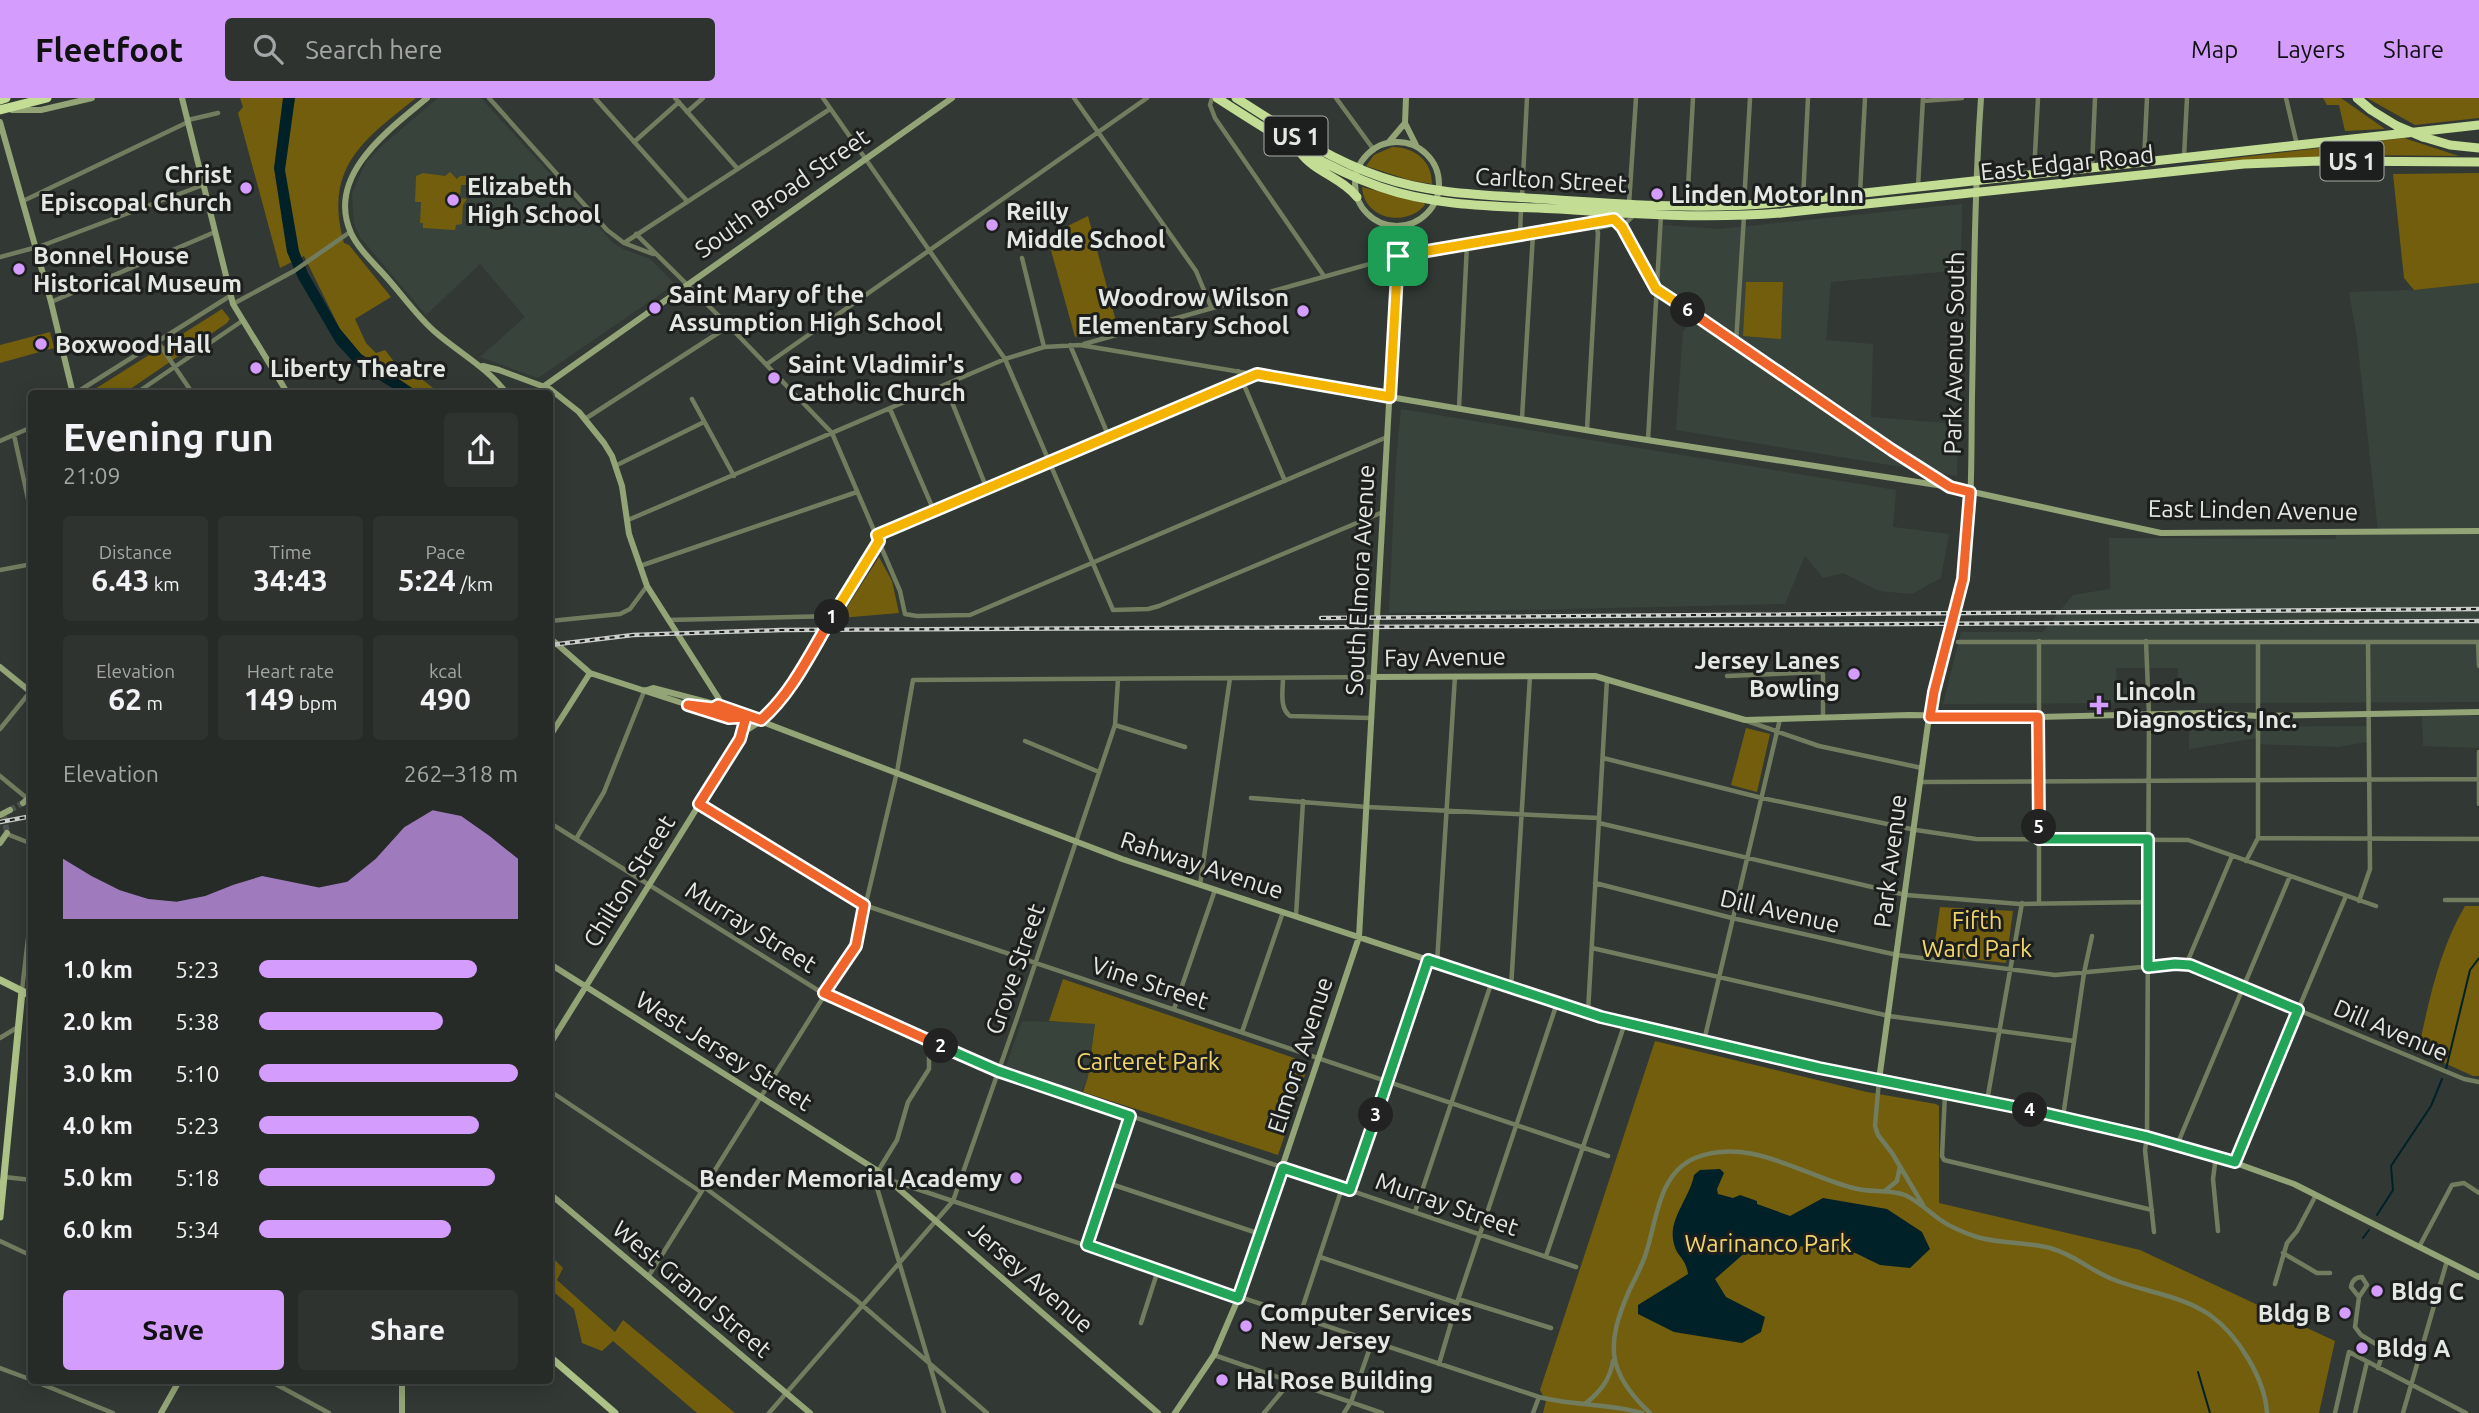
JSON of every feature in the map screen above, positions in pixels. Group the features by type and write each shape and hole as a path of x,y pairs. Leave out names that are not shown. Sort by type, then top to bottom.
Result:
{"highway":[{"path":"0,100 6,98"},
{"path":"0,110 47,98"},
{"name":"US 1","path":"1214,98 1297,147 1357,173"},
{"name":"US 1","path":"1236,98 1357,173"},
{"path":"2357,98 2397,126 2423,137 2449,145 2479,148"},
{"name":"East Edgar Road","path":"1744,211 1803,200 1976,179 2479,125"},
{"path":"1297,147 1306,160 1345,184 1357,197"},
{"name":"East Edgar Road","path":"1661,215 1975,192 2244,164 2320,161 2479,162"},
{"name":"Carlton Street","path":"1357,173 1437,196 1744,211"},
{"name":"US 1","path":"1522,202 1611,216 1661,215"}],"main road":[{"path":"0,980 28,994"},
{"path":"0,1217 22,991"},
{"path":"553,1360 614,1413"}],"street":[{"path":"0,110 41,110 92,98"},
{"path":"183,98 233,304 285,390"},
{"path":"427,98 378,139 357,167 346,200 350,232 426,323 483,366 504,390"},
{"path":"489,98 607,230 624,243 657,256"},
{"path":"595,98 687,201"},
{"path":"687,112 703,98"},
{"path":"823,98 1005,359 1113,610 1148,610 1383,512"},
{"name":"South Broad Street","path":"538,390 952,98"},
{"path":"1074,98 1196,271 1211,307"},
{"path":"767,364 1147,98"},
{"path":"1214,98 1210,105 1215,118 1324,276"},
{"path":"1336,98 1374,150"},
{"path":"1406,98 1405,123 1417,147"},
{"path":"1520,236 1528,98"},
{"path":"1629,204 1636,98"},
{"path":"1686,207 1693,98"},
{"path":"1736,344 1750,98"},
{"path":"1803,200 1808,98"},
{"path":"1860,193 1865,98"},
{"path":"1918,186 1923,100 1962,98"},
{"name":"Park Avenue South","path":"1945,647 1966,562 1970,492 1975,192 1981,98"},
{"path":"2034,174 2038,98"},
{"path":"2092,168 2095,98"},
{"path":"2144,162 2147,98"},
{"path":"2184,158 2187,98"},
{"path":"2286,98 2297,145"},
{"path":"634,142 677,100 737,169"},
{"path":"624,243 830,109"},
{"path":"23,201 188,121 218,113"},
{"path":"0,122 51,302 72,390"},
{"path":"1386,144 1405,123"},
{"path":"1403,142 1417,147 1427,155 1438,178 1437,196 1433,208 1423,218 1409,225 1399,226 1373,218 1364,209 1357,197 1357,173 1374,150 1386,144 1403,142"},
{"path":"0,257 36,247 204,184"},
{"path":"1585,211 1594,217 1597,225 1587,429"},
{"path":"1622,227 1635,214"},
{"path":"1648,440 1661,215"},
{"path":"1597,225 1611,216 1622,227 1656,289 1843,419 1950,487"},
{"path":"1080,345 1398,256 1597,225 1615,224 1622,227"},
{"name":"South Elmora Avenue","path":"1359,937 1399,226"},
{"path":"51,302 215,232"},
{"path":"233,304 294,271 350,232"},
{"path":"636,234 767,364 832,433 900,591 903,610 909,615 970,614 1387,437"},
{"path":"1522,418 1533,234"},
{"path":"1459,408 1467,244"},
{"path":"1022,258 1044,347"},
{"path":"80,390 231,296"},
{"path":"141,390 242,321"},
{"path":"585,419 729,326"},
{"path":"158,342 190,390"},
{"path":"1070,345 1109,437"},
{"path":"628,520 1005,359 1044,347 1080,345 1390,397"},
{"path":"483,366 550,390"},
{"path":"1238,371 1285,481"},
{"path":"877,535 1257,374"},
{"path":"945,386 987,489"},
{"path":"553,392 585,419 604,443 615,466 625,499 629,534 647,586 719,699 718,705 713,708 688,705"},
{"name":"East Linden Avenue","path":"1390,397 1950,487 2161,533 2479,531"},
{"path":"692,399 734,476"},
{"path":"890,409 934,512"},
{"path":"615,466 704,422"},
{"path":"0,441 28,429"},
{"path":"14,435 28,499"},
{"path":"640,566 857,492"},
{"path":"761,720 786,693 879,541"},
{"path":"0,570 28,565"},
{"path":"553,621 620,614 630,609 647,586"},
{"path":"667,620 833,616"},
{"name":"Rahway Avenue","path":"553,641 590,673 729,718 746,717"},
{"path":"2039,641 2039,903"},
{"path":"2146,641 2149,780 2147,1137 2144,1150 2154,1232"},
{"path":"1958,642 2479,642 2479,666"},
{"path":"2359,901 2370,869 2368,642"},
{"path":"2246,861 2258,838 2258,643"},
{"name":"Park Avenue","path":"1879,1080 1922,768 1945,647"},
{"path":"0,667 28,690"},
{"path":"1727,676 1820,672 1823,674 1823,718"},
{"path":"553,731 590,673"},
{"path":"1511,988 1530,675"},
{"name":"Fay Avenue","path":"897,772 913,680 1530,675 1595,676 1745,720 1819,746 1922,768"},
{"path":"1437,963 1455,676"},
{"path":"1200,885 1230,678"},
{"path":"1283,678 1283,705 1286,714 1290,716 1371,718"},
{"name":"Grove Street","path":"769,1413 953,1201 1115,725 1118,679"},
{"path":"1588,1012 1607,679"},
{"name":"Rahway Avenue","path":"646,690 653,688 718,705 1077,842 1557,1003 1625,1023 1879,1080 2063,1117 2217,1156 2294,1184 2479,1278"},
{"path":"576,839 604,792 646,690"},
{"path":"0,729 28,696"},
{"path":"1745,720 2479,712"},
{"name":"Chilton Street","path":"740,739 746,717"},
{"path":"1704,1041 1780,719"},
{"name":"Chilton Street","path":"553,1039 740,739 761,720"},
{"path":"1115,725 1185,747"},
{"path":"1025,741 1099,772"},
{"path":"2479,752 2479,804"},
{"path":"1603,758 1762,797 1915,830 1976,839 2188,841 2376,906"},
{"path":"648,1277 856,946 897,772"},
{"path":"0,776 28,799"},
{"path":"1920,782 2479,779"},
{"path":"1251,798 1599,820 1906,895 2022,904 2148,902"},
{"path":"1296,916 1303,801"},
{"name":"Vine Street","path":"699,804 864,905 1608,1156"},
{"name":"Murray Street","path":"553,825 824,993 998,1071 1576,1266"},
{"path":"0,843 7,834 28,842"},
{"path":"2258,838 2479,839"},
{"path":"2186,965 2232,856"},
{"path":"2177,1145 2290,876"},
{"name":"Dill Avenue","path":"1595,883 1732,918 1897,955 2055,975 2186,965 2463,1079 2479,1082"},
{"path":"1174,1009 1215,890"},
{"path":"2235,1162 2346,896"},
{"path":"2445,900 2479,900"},
{"path":"1987,1101 2022,904"},
{"path":"1242,1032 1283,912"},
{"path":"2063,1117 2092,936"},
{"name":"Elmora Avenue","path":"1175,1413 1214,1355 1238,1298 1359,937"},
{"path":"22,991 28,939"},
{"path":"1591,948 1889,1016 2074,1041"},
{"path":"1350,1190 1428,960"},
{"name":"West Jersey Street","path":"553,966 878,1171"},
{"path":"1415,1212 1492,981"},
{"path":"1439,1364 1457,1301 1557,1003"},
{"path":"1546,1256 1625,1023"},
{"path":"0,1038 18,1027"},
{"path":"929,1052 929,1069 908,1102 897,1140 875,1176 944,1413"},
{"path":"1879,1080 1875,1100 1875,1126 1878,1135 1925,1207"},
{"path":"553,1093 702,1190 862,1305 986,1413"},
{"path":"1945,1094 1944,1160 2152,1210"},
{"path":"1087,1245 1130,1116"},
{"path":"1585,1404 1598,1394 1611,1373 1618,1316 1646,1254 1662,1193 1682,1166 1712,1153 1754,1154 1784,1162 1848,1187 1904,1195 1941,1220 1978,1237 2061,1252 2111,1279 2189,1303 2212,1316 2230,1335 2259,1378 2267,1413"},
{"path":"2217,1156 2213,1179 2218,1231"},
{"path":"1884,1191 1897,1181 1900,1165"},
{"name":"Jersey Avenue","path":"878,1171 1158,1413"},
{"path":"4,1177 28,1180"},
{"path":"889,1180 1539,1398 1563,1404 1625,1408 1642,1413"},
{"path":"1108,1183 1261,1234"},
{"path":"2419,1247 2452,1185 2464,1183 2479,1193"},
{"path":"1298,1318 1342,1188"},
{"path":"2275,1284 2283,1253 2316,1195"},
{"name":"West Grand Street","path":"553,1197 810,1413"},
{"path":"0,1241 28,1254"},
{"path":"2283,1253 2317,1273 2330,1273"},
{"path":"1320,1257 1551,1328"},
{"path":"2403,1413 2447,1261"},
{"path":"1140,1323 1158,1270"},
{"path":"2359,1297 2355,1327 2361,1335 2384,1349 2378,1368"},
{"path":"1344,1413 1351,1402 1372,1342"},
{"path":"2335,1413 2349,1352 2466,1413"},
{"path":"1214,1355 1382,1413"},
{"path":"1613,1360 1624,1385 1650,1413"},
{"path":"2355,1413 2367,1362"},
{"path":"0,1368 28,1378"},
{"path":"1264,1413 1290,1382"},
{"path":"42,1384 113,1413"},
{"path":"161,1413 177,1384"},
{"path":"276,1384 329,1413"},
{"path":"402,1384 402,1413"},
{"path":"1533,1413 1539,1398"}],"shaded area":[{"path":"438,98 481,98 612,242 650,259 675,284 538,378 480,357 525,317 480,264 426,315 360,237 354,223 352,193 366,162"},
{"path":"1962,204 1961,270 1831,282 1826,340 1873,344 1871,417 1958,424 1957,476 1676,430 1683,332 1694,318 1658,289 1663,225 1719,229"},
{"path":"2479,283 2479,702 2178,703 2178,668 2116,668 2117,687 2146,688 2147,703 1943,704 1961,632 2043,632 2073,595 2110,589 2109,538 2336,539 2336,532 2378,531 2357,338 2349,292 2414,290"},
{"path":"1401,409 1896,490 1893,527 1949,534 1941,578 1912,594 1879,591 1843,573 1823,578 1805,556 1785,604 1389,613"},
{"path":"2422,716 2479,716 2479,748 2423,746"},
{"path":"2368,726 2368,742 2337,747 2258,744 2258,738 2189,749 2189,727"},
{"path":"1022,1021 1095,1023 1088,1077 1081,1093 1006,1066"}],"green space":[{"path":"240,98 416,98 379,128 352,158 339,195 339,217 344,243 349,245 391,297 355,319 366,343 376,353 385,350 410,377 415,374 436,390 415,390 361,354 340,329 304,256 280,268 238,113 243,107"},
{"path":"2323,98 2341,98 2385,129 2345,131 2339,105 2327,105"},
{"path":"2367,98 2479,98 2479,118 2415,125"},
{"path":"2404,138 2459,156 2360,155 2200,162"},
{"path":"1392,147 1408,149 1420,156 1429,168 1432,184 1409,180 1366,166 1374,155"},
{"path":"450,172 457,179 460,176 468,176 468,185 461,185 460,198 467,199 463,205 462,224 456,225 455,230 423,228 423,223 420,223 421,202 415,202 416,176 423,173 445,176"},
{"path":"2479,173 2479,283 2414,290 2404,278 2393,174"},
{"path":"1362,187 1425,205 1407,216 1387,217 1370,207 1364,198"},
{"path":"1088,216 1117,325 1075,337 1047,236"},
{"path":"1746,282 1783,282 1781,339 1743,336"},
{"path":"222,309 230,319 129,390 93,390"},
{"path":"50,332 54,348 0,363 0,345"},
{"path":"879,557 892,581 899,613 840,618"},
{"path":"1746,728 1770,734 1757,792 1731,785"},
{"path":"2465,906 2479,906 2479,1076 2473,1076 2418,1051 2442,958"},
{"name":"Fifth Ward Park","path":"1940,907 2013,911 2006,963 1933,955"},
{"name":"Carteret Park","path":"1063,979 1309,1063 1278,1155 1083,1092 1088,1077 1095,1024 1049,1021"},
{"name":"Warinanco Park","path":"1655,1041 1867,1092 1936,1104 1939,1106 1939,1203 2140,1250 2335,1341 2319,1413 1543,1413 1546,1401 1540,1390"},
{"path":"553,1258 563,1268 557,1280 615,1332 623,1320 735,1413 697,1413 613,1341 602,1351 582,1343 574,1309 553,1292"}],"water":[{"path":"283,98 295,98 285,170 299,251 308,273 340,329 361,354 415,390 395,390 358,367 336,343 298,278 287,252 274,168"},
{"path":"1720,1169 1724,1173 1717,1189 1718,1194 1733,1198 1740,1195 1790,1216 1823,1198 1887,1209 1922,1232 1930,1249 1910,1268 1880,1265 1837,1244 1748,1250 1715,1279 1726,1297 1765,1317 1761,1332 1742,1343 1674,1332 1638,1314 1638,1305 1688,1274 1674,1244 1676,1218 1694,1175 1700,1170"}],"waterway":[{"path":"2446,1069 2470,970 2479,958"},
{"path":"2377,1215 2393,1190 2391,1166 2431,1106 2442,1079"},
{"path":"2363,1238 2369,1230"},
{"path":"2198,1372 2210,1413"}],"tunnel":[{"path":"10,810 23,803"},
{"path":"4,816 7,833"}],"railway":[{"path":"1321,618 2479,609"},
{"path":"553,645 633,635 781,630 2479,621"},
{"path":"0,822 28,817"}],"place":[{"name":"Christ Episcopal Church","path":"246,188"},
{"name":"Linden Motor Inn","path":"1657,194"},
{"name":"Elizabeth High School","path":"453,200"},
{"name":"Reilly Middle School","path":"992,225"},
{"name":"Bonnel House Historical Museum","path":"19,269"},
{"name":"Saint Mary of the Assumption High School","path":"655,308"},
{"name":"Woodrow Wilson Elementary School","path":"1303,311"},
{"name":"Boxwood Hall","path":"41,344"},
{"name":"Liberty Theatre","path":"256,368"},
{"name":"Saint Vladimir's Catholic Church","path":"774,378"},
{"name":"Jersey Lanes Bowling","path":"1854,674"},
{"name":"Lincoln Diagnostics, Inc.","path":"2099,705"},
{"name":"Bender Memorial Academy","path":"1016,1178"},
{"name":"Bldg C","path":"2377,1291"},
{"name":"Bldg B","path":"2345,1313"},
{"name":"Computer Services New Jersey","path":"1246,1326"},
{"name":"Bldg A","path":"2362,1348"},
{"name":"Hal Rose Building","path":"1222,1380"}],"route":[{"path":"1398,256 1390,397 1257,374 877,535 879,541 774,709 761,720 746,717 718,705 713,708 688,705 729,718 746,717 740,739 699,804 864,905 856,946 824,993 998,1071 1130,1116 1087,1245 1238,1298 1283,1168 1350,1190 1428,960 1601,1017 1819,1068 2063,1117 2206,1152 2235,1162 2298,1010 2190,965 2148,967 2148,839 2039,839 2038,717 1930,717 1931,702 1963,579 1970,492 1950,487 1850,423 1656,289 1622,227 1614,219 1398,256"}]}
